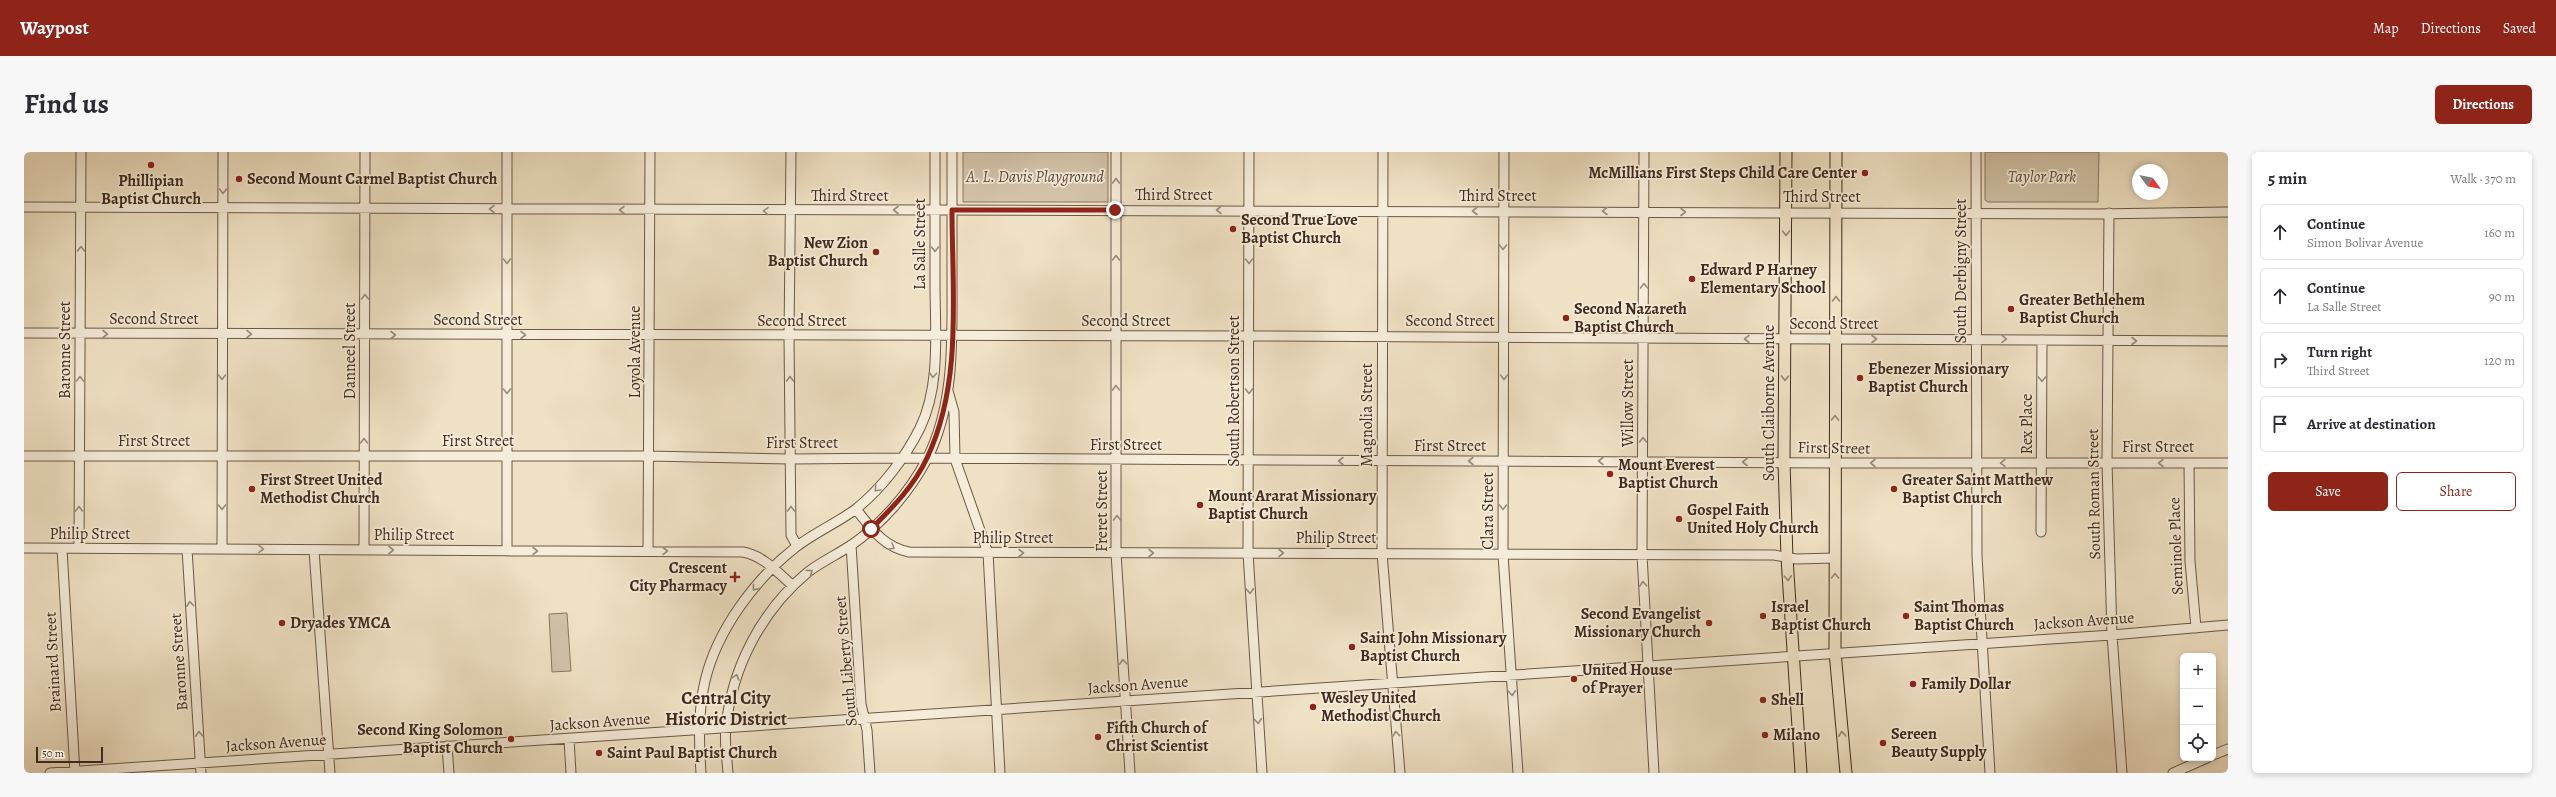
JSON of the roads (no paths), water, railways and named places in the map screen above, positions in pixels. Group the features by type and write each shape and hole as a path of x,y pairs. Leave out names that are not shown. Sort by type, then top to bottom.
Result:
{"main road":[{"name":"South Claiborne Avenue","path":"1786,152 1786,339 1784,462 1787,558 1801,773"},
{"path":"1836,152 1834,463 1835,652 1846,773"}],"street":[{"name":"Baronne Street","path":"79,548 81,152"},
{"path":"222,549 223,152"},
{"name":"Danneel Street","path":"364,550 366,152"},
{"path":"507,152 507,551"},
{"name":"Loyola Avenue","path":"648,551 650,152"},
{"path":"792,152 789,336 791,536 797,546"},
{"name":"La Salle Street","path":"701,773 699,730 705,680 716,650 739,609 772,567 797,546 856,509 883,482 902,458 921,427 928,405 932,384 935,336 936,152"},
{"name":"La Salle Street","path":"728,773 726,728 738,671 762,623 792,586 810,571 851,545 871,529 906,492 927,458 938,432 947,391 952,335 952,152"},
{"name":"Freret Street","path":"1116,152 1116,553 1130,773"},
{"name":"South Robertson Street","path":"1249,152 1248,553 1255,692 1262,773"},
{"name":"Magnolia Street","path":"1383,152 1382,553 1400,773"},
{"name":"Clara Street","path":"1504,152 1503,555 1518,773"},
{"name":"Willow Street","path":"1644,152 1642,555 1654,773"},
{"name":"South Derbigny Street","path":"1976,152 1975,463 1980,642 1990,773"},
{"name":"Third Street","path":"24,207 791,211 1644,211 2109,214 2228,212"},
{"name":"South Roman Street","path":"2109,214 2107,462 2112,635 2122,773"},
{"name":"Second Street","path":"24,333 650,336 1382,336 1644,339 1835,338 2228,341"},
{"name":"Rex Place","path":"2041,532 2042,340"},
{"path":"947,391 954,412 955,459 988,553 995,708 1000,773"},
{"name":"First Street","path":"24,456 649,456 791,459 927,458 1834,463 2228,463"},
{"name":"Seminole Place","path":"2189,463 2190,561 2196,628"},
{"name":"Philip Street","path":"856,509 880,539 899,550 988,553 1774,555 1787,558 1835,558"},
{"name":"South Liberty Street","path":"851,545 861,704 864,717 870,773"},
{"name":"Philip Street","path":"24,548 744,552 754,554 772,567 792,586"},
{"name":"Brainard Street","path":"62,549 75,772"},
{"name":"Baronne Street","path":"187,549 201,773"},
{"path":"314,550 330,773"},
{"name":"Jackson Avenue","path":"50,773 1980,642 2112,635 2228,625"},
{"path":"569,738 571,773"},
{"path":"447,746 448,773"},
{"path":"2216,754 2228,749"},
{"path":"2172,773 2200,761"}],"place":[{"name":"Phillipian Baptist Church","path":"151,165"},
{"name":"McMillians First Steps Child Care Center","path":"1865,173"},
{"name":"Second Mount Carmel Baptist Church","path":"239,179"},
{"name":"Second True Love Baptist Church","path":"1233,229"},
{"name":"New Zion Baptist Church","path":"876,252"},
{"name":"Edward P Harney Elementary School","path":"1692,279"},
{"name":"Greater Bethlehem Baptist Church","path":"2011,309"},
{"name":"Second Nazareth Baptist Church","path":"1566,318"},
{"name":"Ebenezer Missionary Baptist Church","path":"1860,378"},
{"name":"Mount Everest Baptist Church","path":"1610,474"},
{"name":"First Street United Methodist Church","path":"252,489"},
{"name":"Greater Saint Matthew Baptist Church","path":"1894,489"},
{"name":"Mount Ararat Missionary Baptist Church","path":"1200,505"},
{"name":"Gospel Faith United Holy Church","path":"1679,519"},
{"name":"Crescent City Pharmacy","path":"735,577"},
{"name":"Israel Baptist Church","path":"1763,616"},
{"name":"Saint Thomas Baptist Church","path":"1906,616"},
{"name":"Dryades YMCA","path":"282,623"},
{"name":"Second Evangelist Missionary Church","path":"1709,623"},
{"name":"Saint John Missionary Baptist Church","path":"1352,647"},
{"name":"United House of Prayer","path":"1574,679"},
{"name":"Family Dollar","path":"1913,684"},
{"name":"Shell","path":"1763,700"},
{"name":"Wesley United Methodist Church","path":"1313,707"},
{"name":"Milano","path":"1765,735"},
{"name":"Fifth Church of Christ Scientist","path":"1098,737"},
{"name":"Second King Solomon Baptist Church","path":"511,739"},
{"name":"Sereen Beauty Supply","path":"1883,743"},
{"name":"Saint Paul Baptist Church","path":"599,753"}],"district":[{"name":"Central City Historic District","path":"726,708"}],"park label":[{"name":"A. L. Davis Playground","path":"1035,177"},
{"name":"Taylor Park","path":"2042,177"}]}
